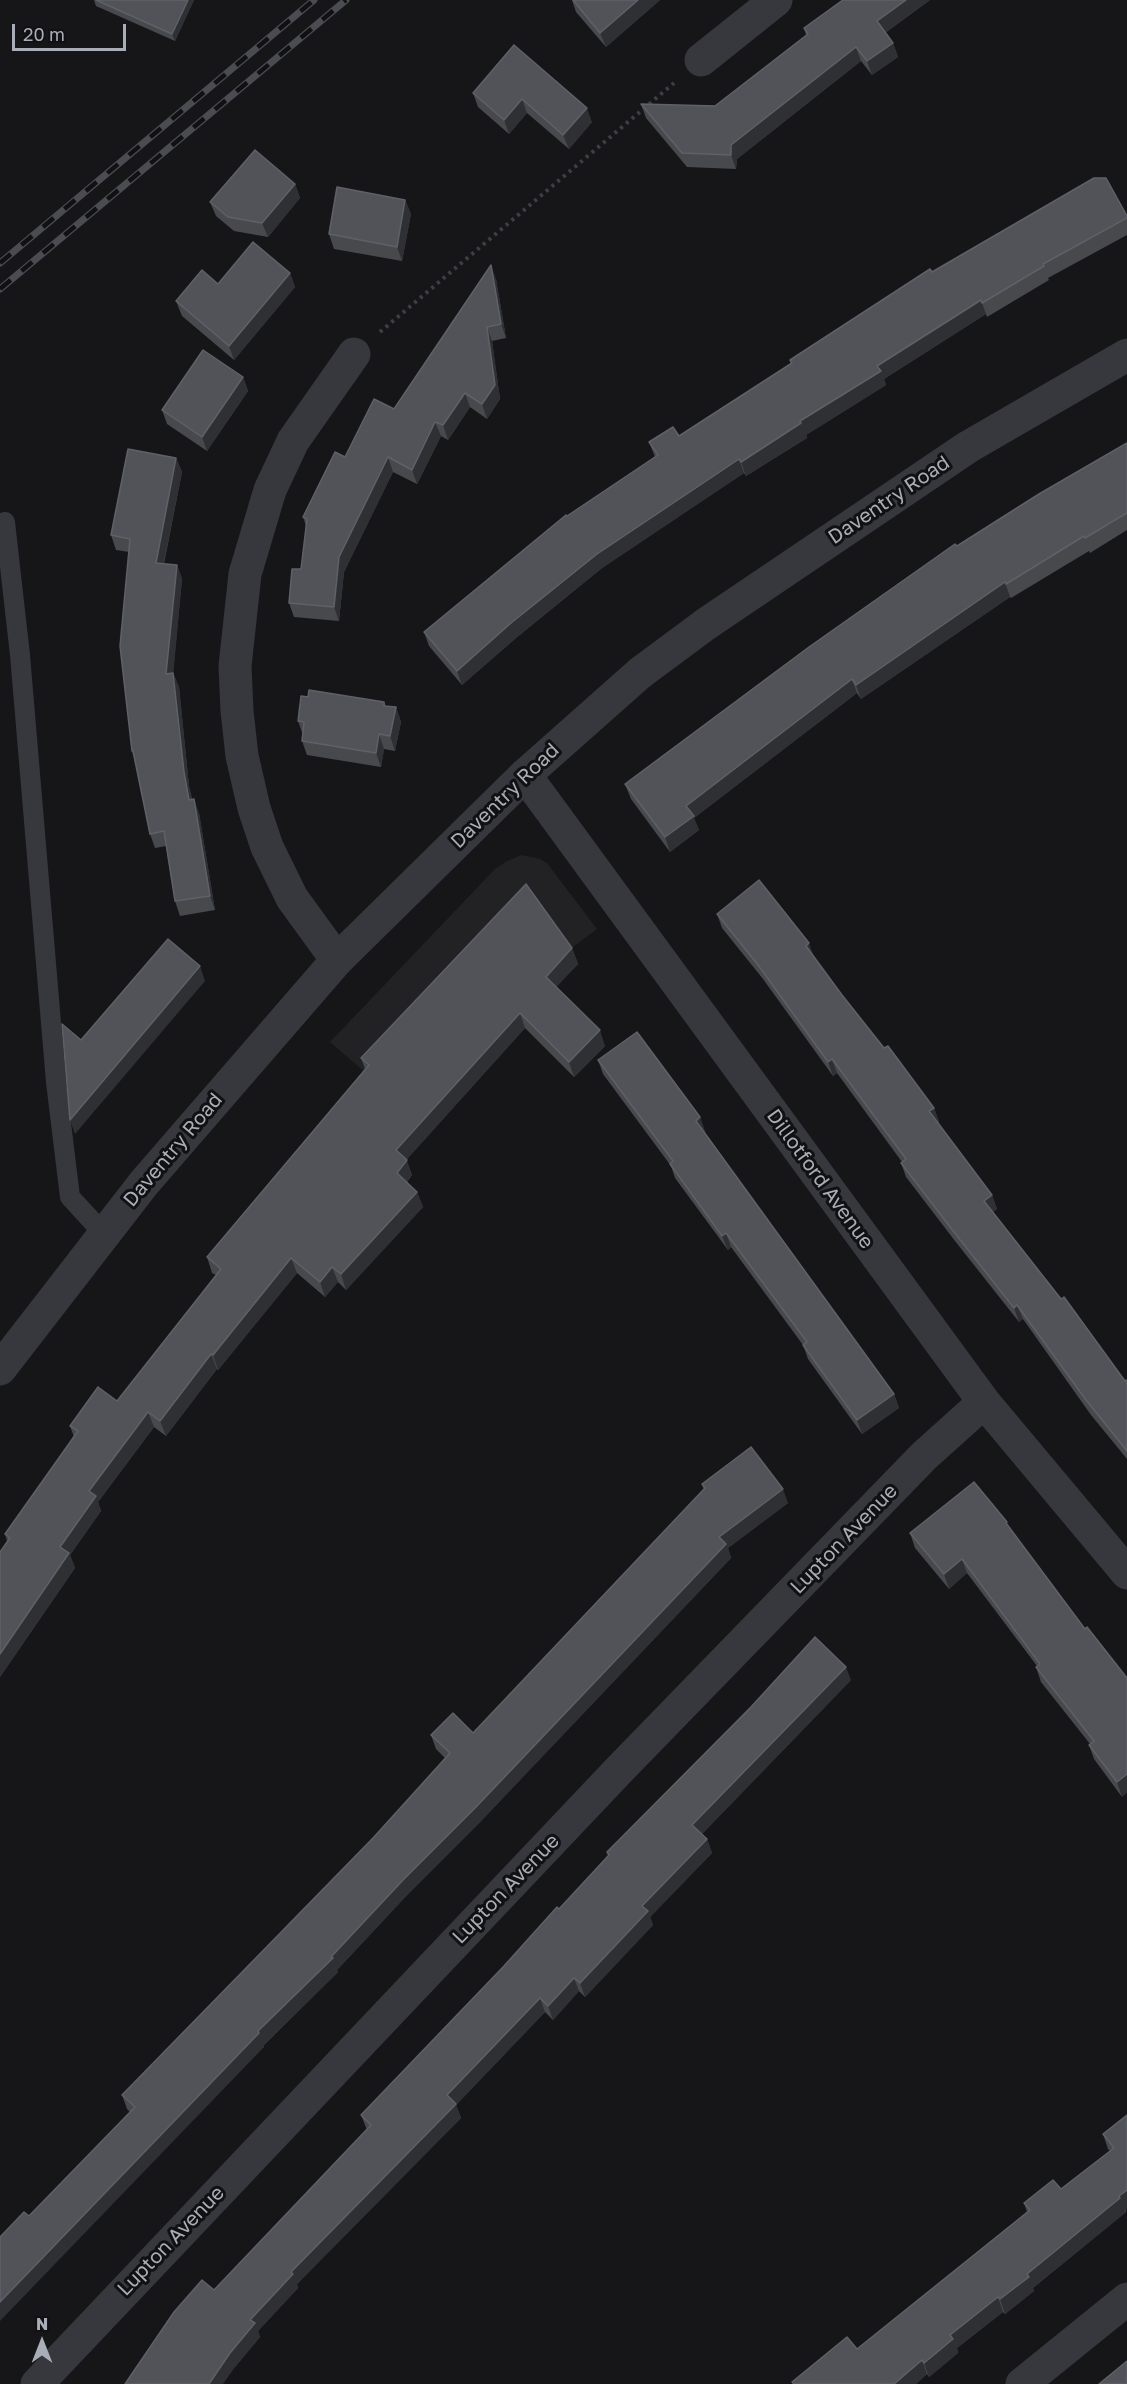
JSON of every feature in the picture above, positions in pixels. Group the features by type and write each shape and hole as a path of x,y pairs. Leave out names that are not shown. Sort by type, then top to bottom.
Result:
{"street":[{"path":"701,60 776,0"},
{"path":"337,960 292,898 267,847 254,808 242,756 235,666 245,574 256,530 270,490 293,441 354,354"},
{"name":"Daventry Road","path":"3,1367 104,1234 189,1130 337,960 525,775 640,673 706,624 968,447 1127,355"},
{"name":"Dillotford Avenue","path":"525,775 984,1402 1127,1573"},
{"name":"Lupton Avenue","path":"37,2384 611,1779 924,1456 984,1402"},
{"path":"1022,2384 1127,2299"}],"lane":[{"path":"5,522 20,655 56,1082 70,1197 104,1234"}],"path":[{"path":"354,354 701,60"}],"shaded area":[{"path":"522,855 547,863 597,929 569,950 367,1074 330,1042 495,869"}],"building":[{"path":"96,0 188,0 172,34"},
{"path":"573,0 638,0 600,33"},
{"path":"843,0 906,0 877,21 893,43 867,61 856,47 731,145 731,155 682,153 641,104 715,106 808,34 804,28"},
{"path":"514,45 587,108 563,135 522,99 504,120 473,93"},
{"path":"255,150 295,184 262,223 228,217 210,202"},
{"path":"1094,178 1106,178 1127,218 1043,264 1044,266 982,303 981,300 877,366 881,371 800,421 801,423 741,462 739,459 597,554 511,623 457,671 424,632 566,515 658,455 649,442 673,427 679,436 792,363 790,360 930,269 932,272"},
{"path":"337,187 405,200 397,247 329,234"},
{"path":"253,242 290,273 229,346 176,301 202,270 218,284"},
{"path":"491,265 501,324 487,327 495,385 482,404 465,393 443,425 435,422 412,470 388,457 339,557 334,607 289,603 292,569 301,569 307,519 303,517 335,452 345,457 374,399 394,409"},
{"path":"203,350 243,377 202,437 162,410"},
{"path":"1127,443 1127,513 1085,538 1084,536 1006,584 1005,582 856,685 852,679 686,806 694,816 665,837 625,784 809,647 955,544 957,546 1039,494"},
{"path":"128,449 176,458 156,563 177,565 166,674 173,673 184,772 189,800 194,799 210,896 175,901 164,831 150,834 132,751 120,646 130,539 111,535"},
{"path":"309,690 384,702 384,706 396,707 390,736 379,734 376,753 302,741 304,722 298,721 301,696 308,697"},
{"path":"759,880 809,943 806,946 842,995 884,1048 888,1046 934,1108 929,1111 992,1195 984,1201 1061,1299 1064,1297 1125,1381 1127,1380 1127,1451 1086,1400 1017,1305 1014,1308 901,1163 906,1159 832,1059 828,1062 758,965 717,914"},
{"path":"526,884 572,948 546,977 600,1030 569,1062 520,1013 396,1150 407,1160 397,1173 417,1192 341,1274 332,1267 320,1282 291,1258 213,1355 211,1354 160,1421 148,1412 89,1491 96,1496 60,1547 69,1553 0,1654 0,1552 10,1538 5,1534 78,1431 70,1426 98,1387 117,1401 221,1269 207,1257 369,1065 361,1058"},
{"path":"168,939 200,966 70,1120 62,1024 81,1040"},
{"path":"637,1032 700,1117 696,1121 894,1394 857,1420 803,1345 807,1342 726,1233 722,1236 670,1164 673,1161 598,1060"},
{"path":"751,1447 783,1489 719,1537 726,1544 476,1807 403,1880 331,1957 333,1958 258,2031 259,2033 0,2302 0,2237 24,2212 29,2216 135,2107 122,2095 374,1837 450,1753 431,1735 453,1713 473,1733 705,1488 702,1484"},
{"path":"974,1482 1007,1522 1085,1629 1087,1627 1127,1678 1127,1774 1117,1782 1089,1745 1094,1741 1036,1667 1040,1664 962,1559 944,1574 910,1533"},
{"path":"815,1637 846,1667 692,1825 707,1839 642,1906 648,1911 580,1983 574,1978 548,2006 540,1998 447,2095 456,2104 291,2272 293,2274 250,2320 255,2323 230,2353 209,2384 125,2384 174,2312 202,2280 214,2290 371,2125 361,2115 504,1966 557,1907 559,1909 609,1855 607,1852 751,1707"},
{"path":"1127,2115 1127,2190 1027,2274 1029,2277 1000,2299 998,2297 950,2335 953,2339 924,2363 922,2360 894,2384 794,2384 792,2382 847,2337 857,2349 1030,2210 1024,2203 1053,2180 1061,2189 1114,2148 1103,2134"},
{"path":"1127,2361 1127,2384 1099,2384"}],"railway":[{"path":"0,263 314,0"},
{"path":"0,289 346,0"}]}
